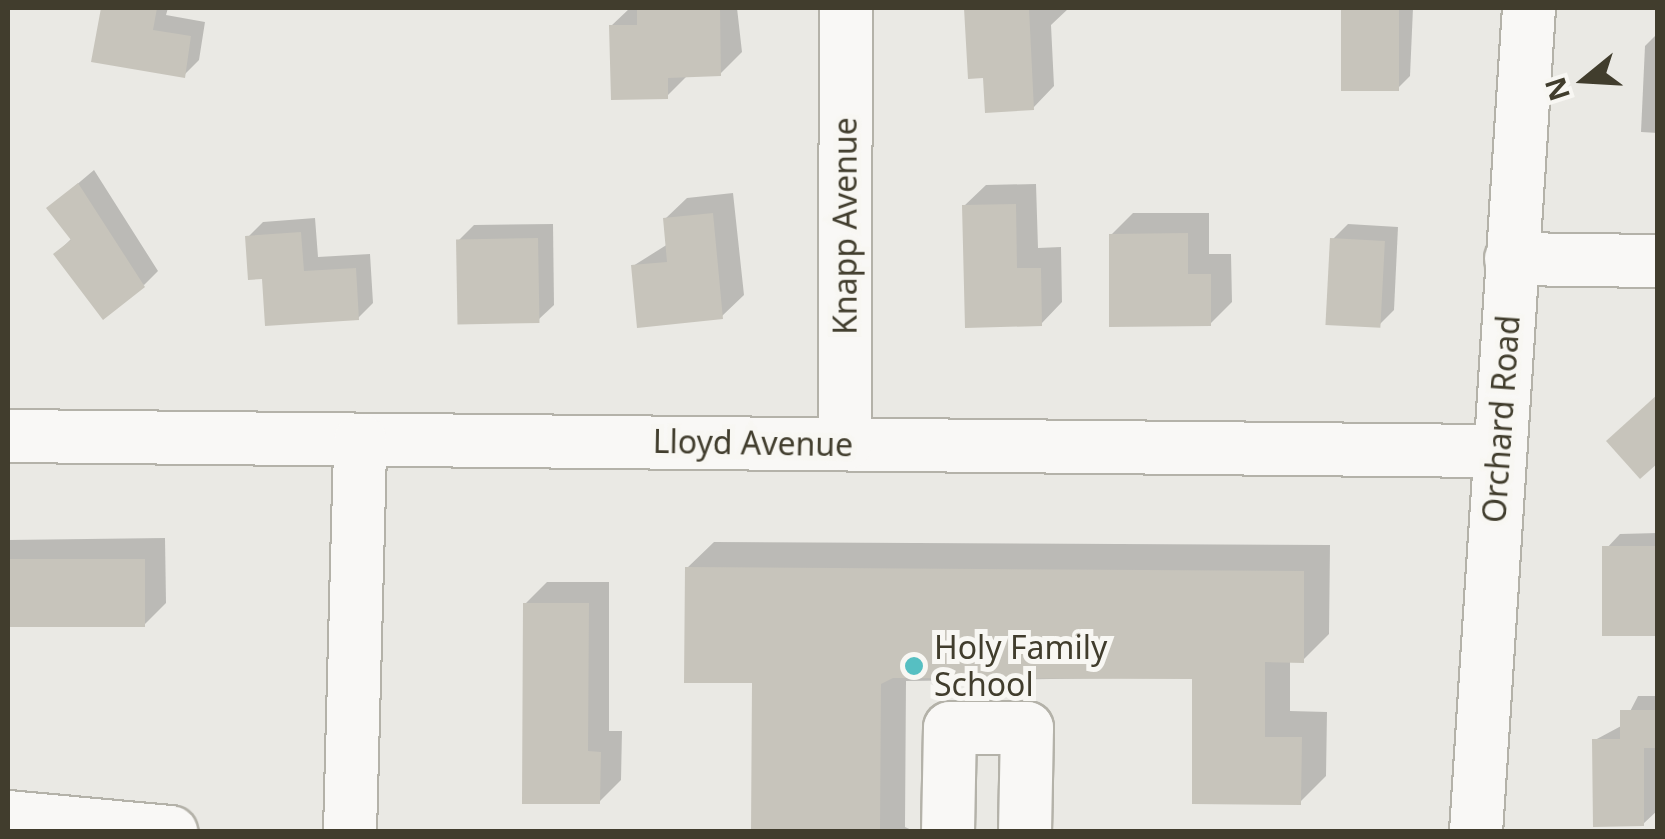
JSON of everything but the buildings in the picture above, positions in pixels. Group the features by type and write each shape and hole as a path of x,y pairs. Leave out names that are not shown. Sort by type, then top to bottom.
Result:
{"street":[{"name":"Knapp Avenue","path":"845,444 846,8"},
{"name":"Orchard Road","path":"1476,832 1528,8"},
{"path":"1511,259 1658,261"},
{"name":"Lloyd Avenue","path":"8,436 1498,451"},
{"path":"350,832 360,440"},
{"path":"948,832 950,728 1027,728 1025,832"},
{"path":"8,816 171,832"}],"place":[{"name":"Holy Family School","path":"914,666"}]}
